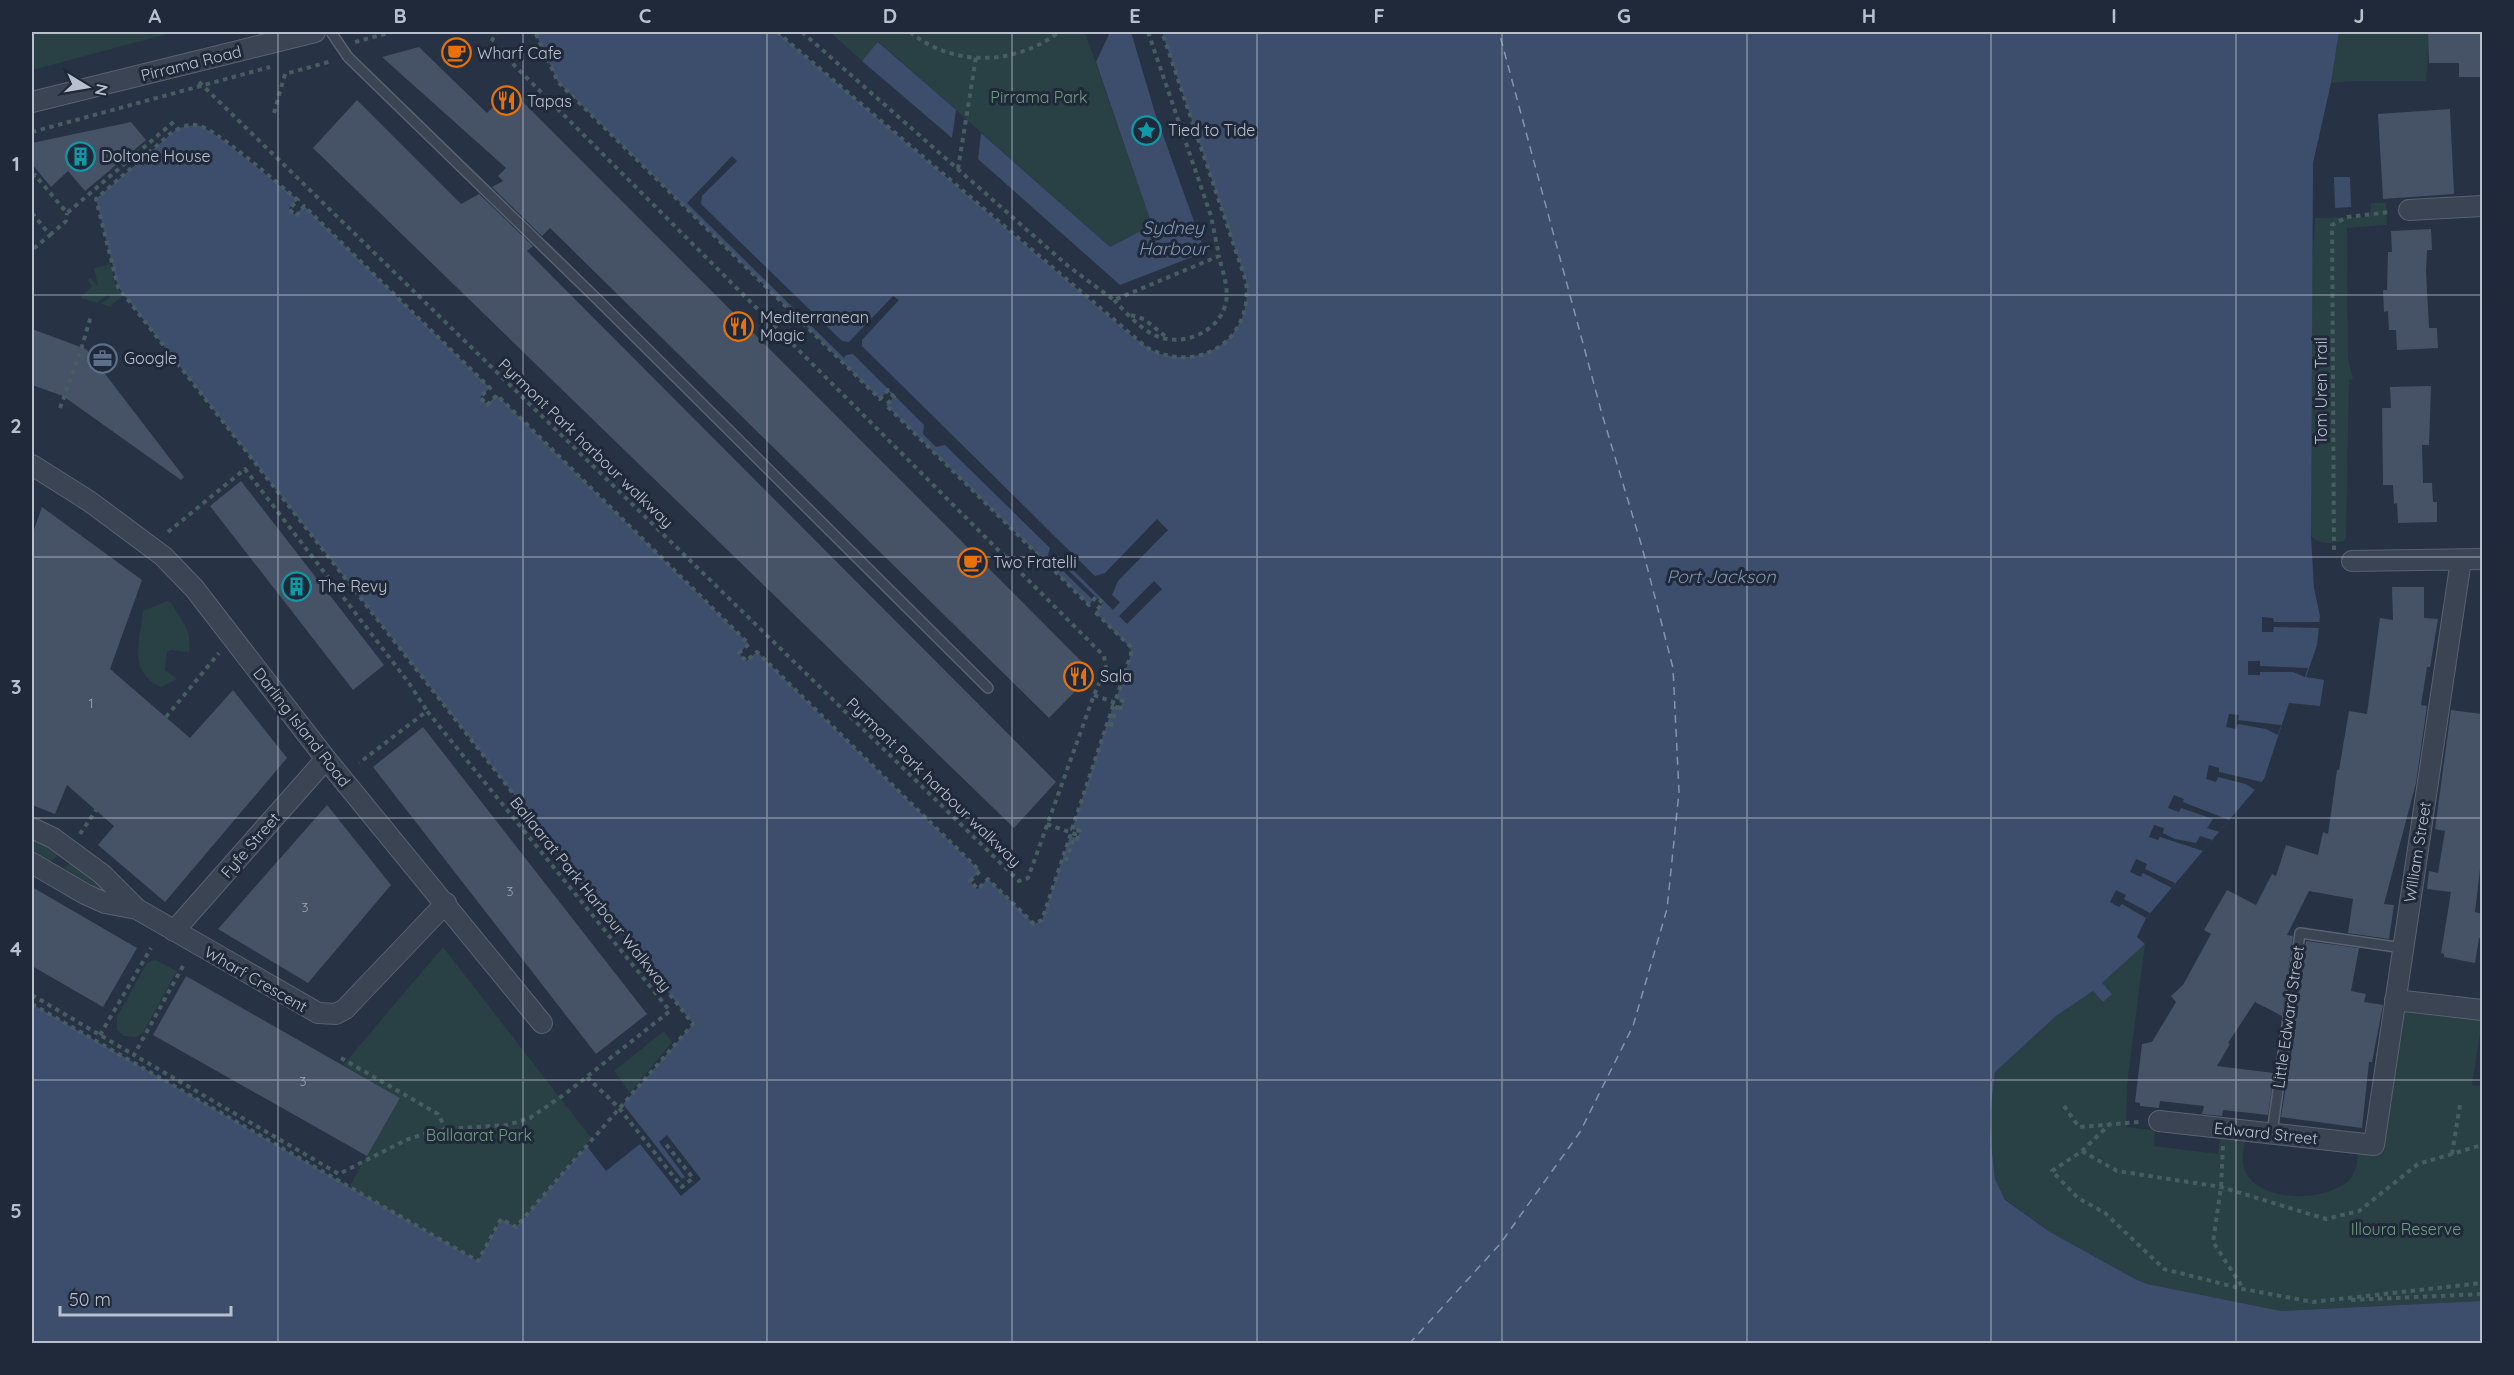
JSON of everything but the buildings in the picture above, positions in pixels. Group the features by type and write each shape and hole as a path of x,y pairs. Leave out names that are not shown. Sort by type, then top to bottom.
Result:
{"street":[{"name":"Pirrama Road","path":"32,102 315,32"},
{"path":"2409,210 2482,206"},
{"name":"Darling Island Road","path":"32,465 89,501 163,556 194,588 326,759 542,1023"},
{"path":"2352,561 2482,559"},
{"name":"William Street","path":"2374,1145 2461,560"},
{"name":"Fyfe Street","path":"174,931 326,759"},
{"name":"Wharf Crescent","path":"32,828 53,838 102,874 138,909 309,1010 327,1015 336,1014 345,1009 446,903"},
{"name":"Wharf Crescent","path":"32,864 105,903 138,909"},
{"path":"2395,1000 2482,1011"},
{"name":"Edward Street","path":"2159,1121 2374,1145"}],"lane":[{"path":"332,32 348,57 605,307 988,688"},
{"name":"Little Edward Street","path":"2272,1133 2300,933 2403,948"}],"path":[{"path":"348,44 392,32"},
{"name":"Pyrmont Park harbour walkway","path":"180,66 204,86 1019,881 1028,878 1094,695 1106,668 1104,656 491,42 497,32"},
{"path":"32,1005 478,1261 501,1219 516,1227 693,1024 118,286 96,199 178,128 195,125 220,138 298,200 289,208 296,216 304,206 489,388 480,397 487,405 496,395 749,644 739,653 746,661 757,652 980,871 970,881 978,889 988,879 1034,924 1042,920 1070,836 1077,839 1080,831 1072,829 1113,706 1120,708 1123,701 1116,699 1131,654 1131,647 1095,612 1103,603 1096,597 1089,605 886,405 894,397 888,390 880,399 559,84 535,32"},
{"path":"777,32 1140,342 1159,354 1193,357 1207,353 1228,340 1244,317 1248,293 1246,281 1162,32"},
{"path":"802,32 1068,266 1114,300 1126,313 1153,334 1187,340 1205,332 1221,316 1226,301 1227,285 1222,272 1211,216 1148,32"},
{"path":"910,32 925,44 945,52 964,57 1000,58 1025,52 1059,32"},
{"path":"274,113 285,74 348,57"},
{"path":"958,169 976,57"},
{"path":"32,132 271,67"},
{"path":"32,250 66,221 68,213 177,119"},
{"path":"32,177 35,175 68,213"},
{"name":"Tom Uren Trail","path":"2352,561 2334,556 2332,225 2348,217 2409,210"},
{"path":"32,213 50,235"},
{"path":"1114,300 1219,256"},
{"path":"60,408 91,316"},
{"path":"168,532 245,469 409,683 427,711 359,763"},
{"path":"166,717 219,652"},
{"path":"1094,695 1118,704 1109,731"},
{"name":"Ballaarat Park Harbour Walkway","path":"134,1055 339,1174 406,1140 446,1129 507,1125 530,1118 587,1077 670,1011 427,711"},
{"path":"75,840 96,810"},
{"path":"1047,824 1075,834 1066,861"},
{"path":"100,1035 151,948"},
{"path":"32,995 134,1055 183,966"},
{"path":"341,1058 438,1114 446,1129"},
{"path":"587,1077 619,1107 682,1187 693,1178 665,1143"},
{"path":"2451,1154 2460,1105"},
{"path":"2064,1106 2079,1126 2159,1121"},
{"path":"2111,1123 2082,1151 2052,1171 2078,1198 2105,1213 2164,1269 2243,1289 2313,1302 2482,1294"},
{"path":"2224,1128 2221,1187 2212,1242 2243,1289"},
{"path":"2082,1151 2117,1171 2221,1187 2326,1220 2358,1211 2418,1164 2482,1145"},
{"path":"2313,1302 2482,1283"}],"green space":[{"path":"32,32 175,32 32,70"},
{"name":"Pirrama Park","path":"830,32 1085,32 1152,225 1110,247 879,42 862,61"},
{"path":"2339,32 2430,32 2426,81 2331,83"},
{"path":"2371,203 2386,203 2387,225 2347,228 2348,358 2353,379 2349,380 2346,537 2344,541 2323,543 2311,536 2311,284 2315,218 2370,217"},
{"path":"110,264 115,284 123,296 111,305 112,307 101,304 110,297 108,294 97,303 80,298 92,286 87,280 90,278 98,286 94,268"},
{"path":"167,601 171,603 185,626 190,644 189,652 171,650 167,652 165,670 177,679 161,687 143,673 138,645 143,611"},
{"path":"32,835 61,852 51,861 32,850"},
{"path":"73,860 106,887 104,892 64,868"},
{"name":"Illoura Reserve","path":"2145,944 2127,1085 2126,1127 2155,1130 2154,1146 2218,1154 2220,1137 2245,1140 2244,1168 2251,1180 2262,1188 2277,1194 2310,1196 2339,1187 2352,1176 2358,1153 2380,1155 2402,1012 2482,1021 2472,1085 2482,1086 2482,1301 2281,1311 2147,1284 2050,1232 2005,1199 1995,1179 1992,1151 1990,1117 1995,1072 2056,1016 2093,991 2103,1002 2102,983"},
{"name":"Ballaarat Park","path":"443,947 592,1139 516,1227 500,1219 478,1261 349,1187 400,1098 343,1065"},
{"path":"155,960 177,971 144,1031 137,1037 124,1036 117,1030 117,1017 147,963"},
{"path":"664,1031 672,1042 630,1093 614,1071"}],"water":[{"name":"Port Jackson","path":"535,32 777,32 1133,337 1157,353 1179,357 1196,356 1212,351 1225,342 1243,316 1246,281 1162,32 2339,32 2331,83 2313,163 2311,536 2314,588 2320,616 2317,645 2306,677 2324,680 2320,706 2289,703 2264,779 2146,918 2137,937 2145,944 2102,983 2112,994 2103,1002 2093,991 2056,1016 1995,1072 1990,1117 1995,1179 2005,1200 2050,1232 2147,1284 2281,1311 2482,1301 2482,1343 32,1343 32,1004 478,1261 501,1219 516,1227 693,1024 118,287 96,199 178,128 201,126 220,138 298,200 289,208 295,215 304,206 490,388 480,397 487,404 497,395 749,644 739,653 746,661 757,652 980,871 970,881 977,889 988,879 1034,924 1042,920 1070,836 1077,838 1080,831 1072,829 1113,706 1121,708 1122,701 1116,699 1131,654 1130,647 1095,612 1103,603 1096,597 1089,605 886,405 894,397 888,391 880,399 558,82"},
{"name":"Sydney Harbour","path":"1110,32 1131,32 1155,113 1205,252 1120,285 978,159 981,133 1110,247 1152,225 1096,62"},
{"path":"878,42 956,110 952,138 862,61"},
{"path":"2334,177 2350,177 2351,207 2335,208"}],"pier":[{"path":"732,156 737,161 702,196 701,204 842,341 849,342 893,296 899,300 862,340 862,346 1095,576 1105,573 1157,519 1168,530 1118,581 1112,595 1120,602 1113,610 1070,567 1067,569 1096,597 1093,600 1063,571 1061,572 1047,558 1050,548 945,445 936,447 923,434 924,425 853,354 846,355 844,358 687,203"},
{"path":"1154,581 1162,589 1127,624 1119,616"},
{"path":"2262,617 2273,618 2274,622 2319,622 2319,628 2274,627 2273,632 2262,632"},
{"path":"2248,661 2260,661 2260,666 2308,668 2305,677 2293,672 2260,672 2260,675 2248,675"},
{"path":"2229,714 2239,715 2238,720 2281,725 2278,735 2266,729 2238,724 2236,729 2226,727"},
{"path":"2209,765 2219,768 2219,772 2262,782 2255,790 2246,784 2218,777 2216,782 2206,779"},
{"path":"2174,795 2184,799 2183,802 2229,820 2219,832 2207,828 2213,819 2181,808 2179,812 2168,808"},
{"path":"2154,825 2164,828 2163,833 2175,839 2196,843 2200,836 2212,840 2203,851 2160,837 2158,840 2149,837"},
{"path":"2136,859 2147,864 2145,869 2175,883 2172,888 2143,873 2141,877 2130,872"},
{"path":"2116,890 2126,895 2124,899 2150,913 2146,918 2122,904 2119,907 2110,902"},
{"path":"623,1104 682,1179 685,1177 659,1142 667,1135 701,1179 681,1196 640,1144 606,1171 586,1145"}],"ferry route":[{"path":"1409,1344 1500,1244 1580,1132 1633,1026 1667,909 1679,792 1673,668 1642,547 1602,414 1499,32"}],"place":[{"name":"Wharf Cafe","path":"456,53"},
{"name":"Tapas","path":"506,101"},
{"name":"Tied to Tide","path":"1147,130"},
{"name":"Doltone House","path":"80,156"},
{"name":"Mediterranean Magic","path":"739,326"},
{"name":"Google","path":"103,358"},
{"name":"Two Fratelli","path":"972,562"},
{"name":"The Revy","path":"297,586"},
{"name":"Sala","path":"1079,676"}]}
